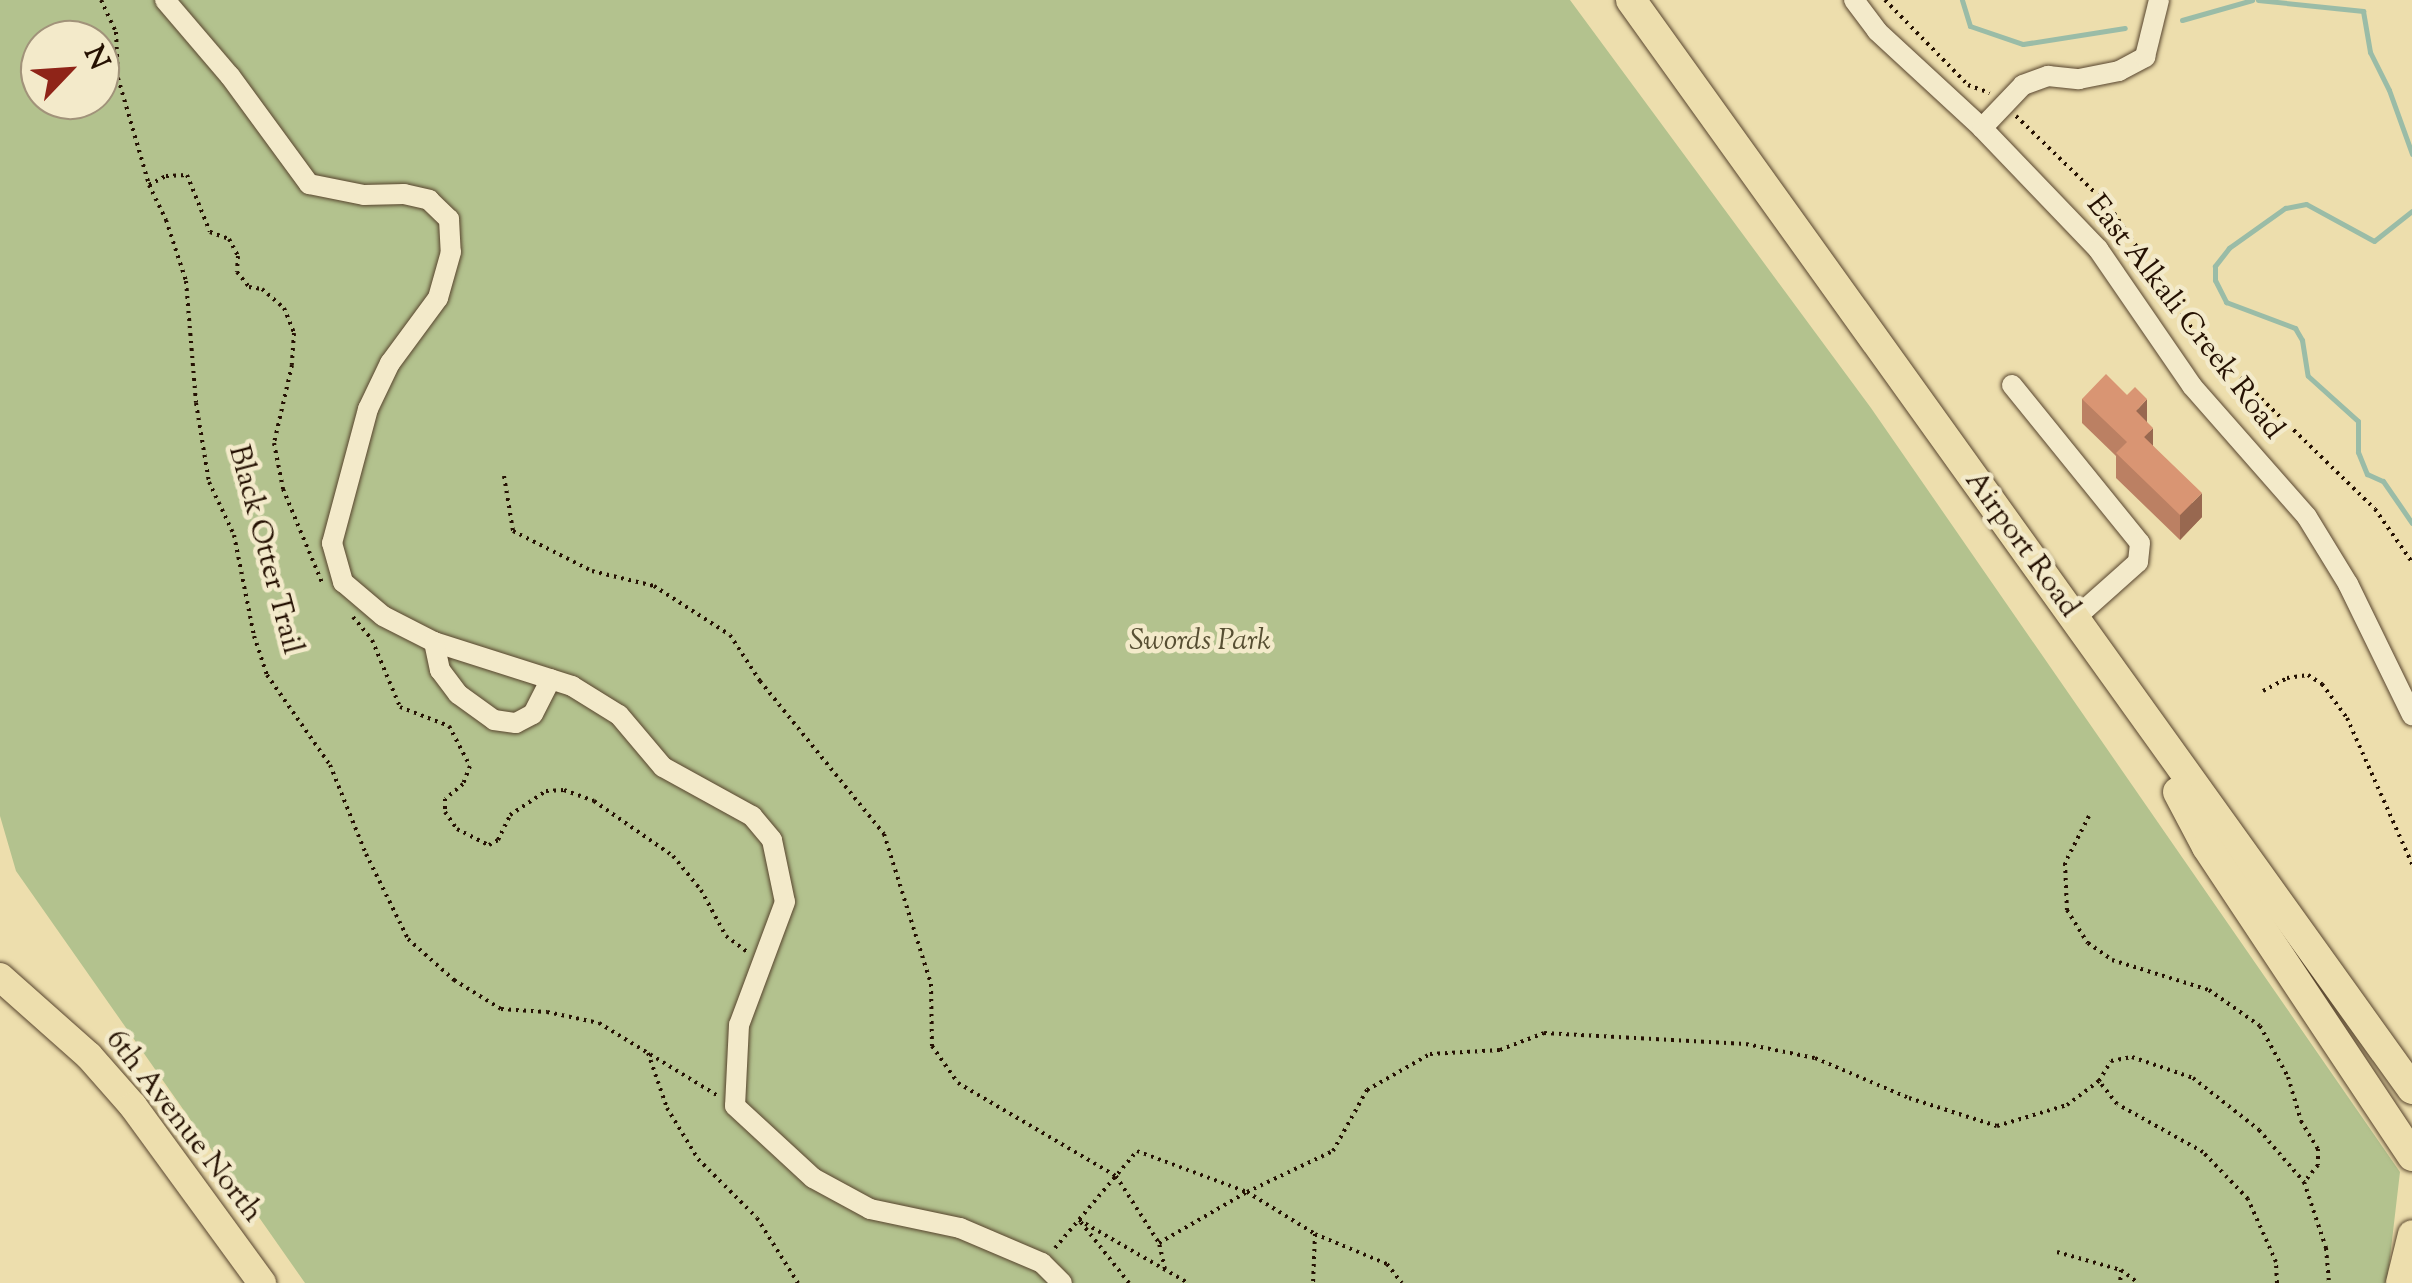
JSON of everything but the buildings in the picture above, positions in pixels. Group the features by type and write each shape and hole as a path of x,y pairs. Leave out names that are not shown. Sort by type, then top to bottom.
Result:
{"highway":[{"name":"Airport Road","path":"1630,0 2412,1089"},
{"path":"2128,696 2207,847 2405,1147"}],"main road":[{"name":"6th Avenue North","path":"0,977 89,1056 133,1106 262,1283"},
{"path":"2400,1283 2412,1234"}],"street":[{"path":"165,0 230,76 309,184 364,195 429,200 450,220 452,252 438,298 390,363 368,409 332,543 344,582 383,616 434,642 572,686 619,714 663,767 752,816 772,840 784,902 739,1025 734,1106 813,1178 870,1209 960,1228 1042,1263 1062,1283"},
{"name":"East Alkali Creek Road","path":"1854,0 1877,31 1982,128 2098,249 2192,386 2308,517 2348,584 2412,716"},
{"path":"1982,128 2023,86 2048,76 2078,79 2119,71 2144,57 2159,0"},
{"path":"2012,385 2140,543 2138,562 2074,620"},
{"path":"434,642 440,670 449,682 494,720 516,723 534,714 551,679"}],"path":[{"name":"Black Otter Trail","path":"102,0 116,32 118,78 149,186 186,280 196,404 210,482 234,535 254,636 267,675 330,765 366,854 408,939 454,980 501,1010 547,1012 599,1022 734,1106"},
{"path":"1885,0 1968,85 1984,88 2003,104 2110,207 2196,336 2374,509 2412,562"},
{"path":"504,476 513,531 592,571 654,586 730,635 760,680 884,834 931,984 932,1046 958,1083 1116,1176 1159,1242 1165,1268"},
{"path":"2263,691 2287,678 2308,675 2322,684 2347,718 2412,864"},
{"path":"2089,816 2065,863 2064,893 2075,922 2088,943 2112,960 2208,990 2260,1026 2288,1077 2302,1121 2318,1149 2318,1165 2304,1182"},
{"path":"1159,1242 1247,1192 1333,1151 1367,1090 1430,1054 1500,1050 1544,1033 1746,1044 1815,1058 1909,1098 1998,1126 2067,1104 2099,1081 2111,1061 2132,1056 2193,1078 2259,1130 2304,1182 2326,1248 2329,1283"},
{"path":"648,1053 667,1108 698,1160 757,1218 798,1283"},
{"path":"2099,1081 2118,1104 2202,1152 2248,1198 2276,1262 2278,1283"},
{"path":"1042,1263 1137,1151 1247,1192 1315,1234 1387,1264 1402,1283"},
{"path":"1079,1220 1188,1283"},
{"path":"1079,1220 1129,1283"},
{"path":"1314,1283 1315,1234"},
{"path":"2057,1252 2122,1270 2138,1283"},
{"path":"2120,1283 2122,1270"}],"green space":[{"name":"Swords Park","path":"0,0 1570,0 1871,408 2400,1172 2387,1283 305,1283 16,871 0,816"}],"waterway":[{"path":"1962,0 1970,26 2023,44 2125,28"},
{"path":"2182,20 2252,0"},
{"path":"2258,0 2363,11 2370,52 2389,90 2412,154"},
{"path":"2412,211 2374,241 2306,204 2285,208 2229,248 2215,266 2215,280 2226,302 2295,328 2302,340 2308,376 2358,421 2358,452 2367,474 2383,481 2412,523"}]}
